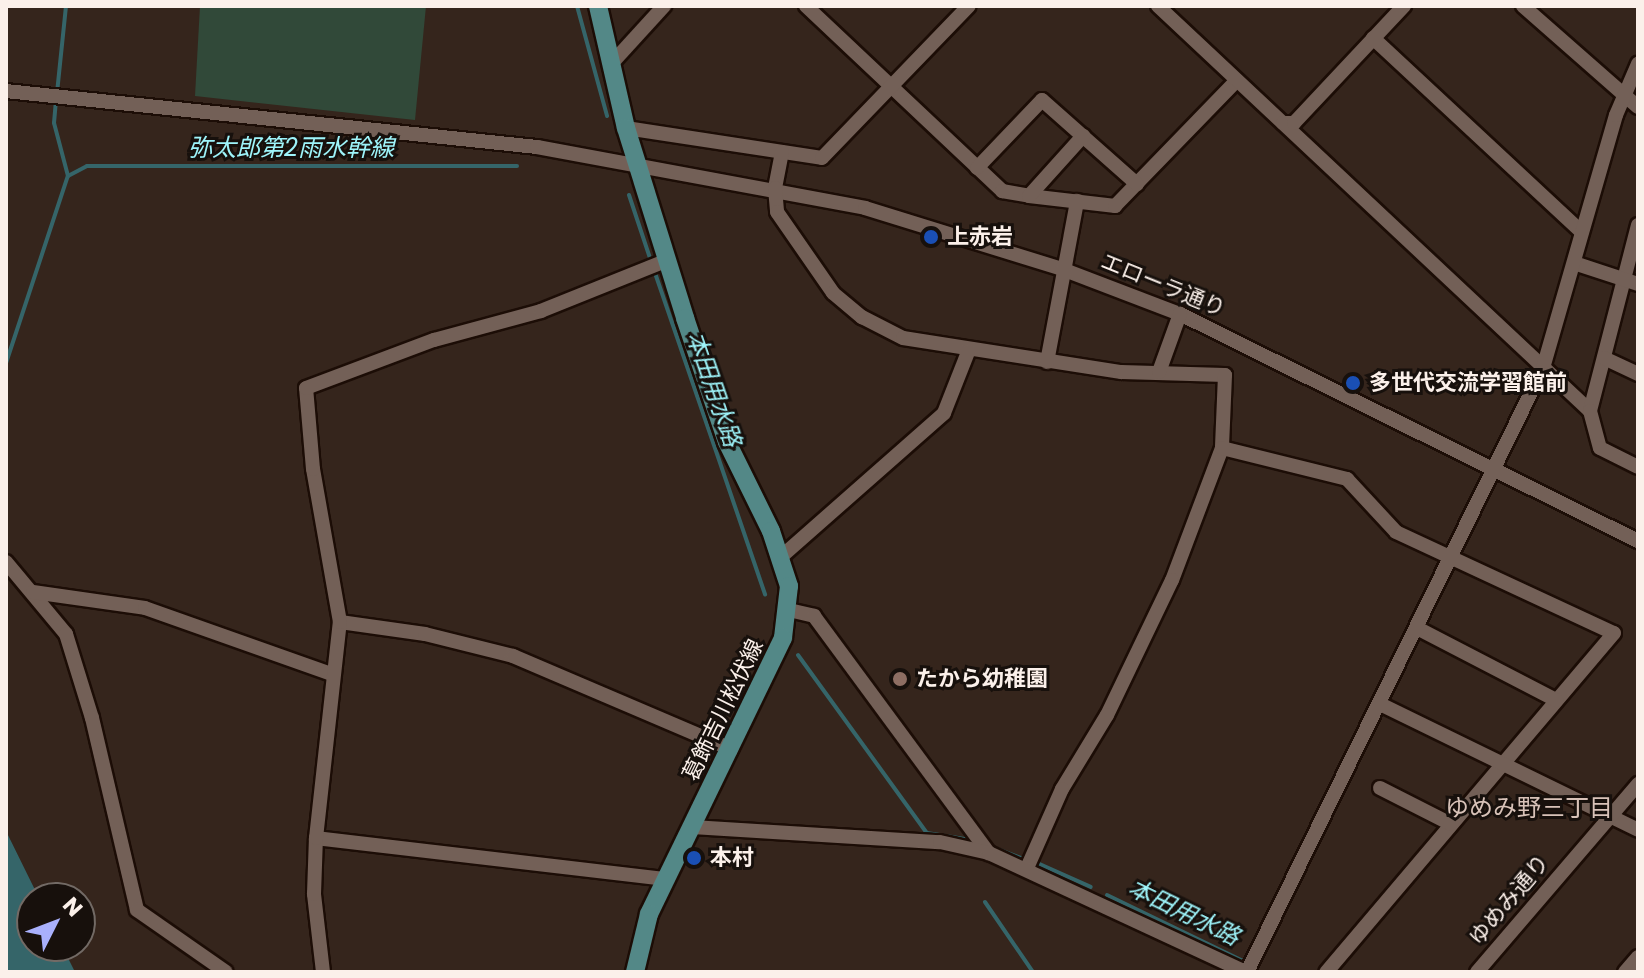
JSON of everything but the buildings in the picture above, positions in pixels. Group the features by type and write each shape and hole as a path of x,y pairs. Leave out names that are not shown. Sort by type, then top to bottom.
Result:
{"main road":[{"name":"葛飾吉川松伏線","path":"598,6 637,164 727,442 782,556 789,610 783,638 666,879 642,936 635,972"}],"street":[{"path":"611,64 664,6"},
{"path":"806,6 1002,191 1029,196 1115,206 1237,80"},
{"path":"626,128 822,158 893,89 969,6"},
{"path":"1158,6 1590,411"},
{"path":"1283,123 1294,123 1404,6"},
{"path":"1523,6 1638,107"},
{"path":"1373,38 1582,232"},
{"path":"692,827 940,842 989,853 1246,972 1543,368 1623,94 1638,64"},
{"name":"エローラ通り","path":"6,91 424,133 775,188 893,216 1062,269 1180,314 1638,541"},
{"path":"977,168 1042,100 1137,184"},
{"path":"1029,196 1083,136"},
{"path":"782,152 775,188 777,212 833,293 862,317 903,338 968,352 1047,362 1225,375 1222,448 1166,593 1107,715 1062,789 1027,868"},
{"path":"1047,362 1077,201"},
{"path":"1638,225 1590,411 1600,448 1638,467"},
{"path":"323,972 314,894 316,838 331,674 340,622 313,469 306,388 434,340 541,311 668,260"},
{"path":"1574,263 1638,284"},
{"path":"1159,372 1180,314"},
{"path":"782,556 944,413 968,352"},
{"path":"1604,358 1638,374"},
{"path":"1222,448 1347,479 1396,532 1614,633 1326,972"},
{"path":"6,562 66,634 79,673 137,910 226,972"},
{"path":"33,592 145,608 331,674"},
{"path":"789,610 814,616 989,853"},
{"path":"340,622 412,631 513,656 731,749"},
{"path":"1417,628 1556,700"},
{"path":"1380,704 1638,830"},
{"name":"ゆめみ通り","path":"1477,972 1638,784"},
{"path":"1380,788 1451,824"},
{"path":"316,838 666,879"},
{"path":"1625,972 1638,957"}],"green space":[{"path":"200,6 426,6 415,120 195,96"}],"water":[{"path":"6,831 31,882 16,882 16,962 70,962 75,972 6,972"}],"waterway":[{"path":"57,93 66,6"},
{"name":"弥太郎第2雨水幹線","path":"577,6 607,116"},
{"path":"6,363 68,176 54,123 56,101"},
{"name":"弥太郎第2雨水幹線","path":"68,176 87,166 517,166"},
{"name":"本田用水路","path":"629,195 651,261"},
{"name":"本田用水路","path":"654,270 765,595"},
{"name":"本田用水路","path":"798,655 927,833 965,839"},
{"name":"本田用水路","path":"995,848 1024,859"},
{"name":"本田用水路","path":"1035,862 1091,887"},
{"name":"本田用水路","path":"1107,895 1245,962"},
{"path":"985,902 1033,972"}],"place":[{"name":"上赤岩","path":"931,237"},
{"name":"多世代交流学習館前","path":"1353,383"},
{"name":"たから幼稚園","path":"900,679"},
{"name":"本村","path":"694,858"}],"district":[{"name":"ゆめみ野三丁目","path":"1529,808"}]}
